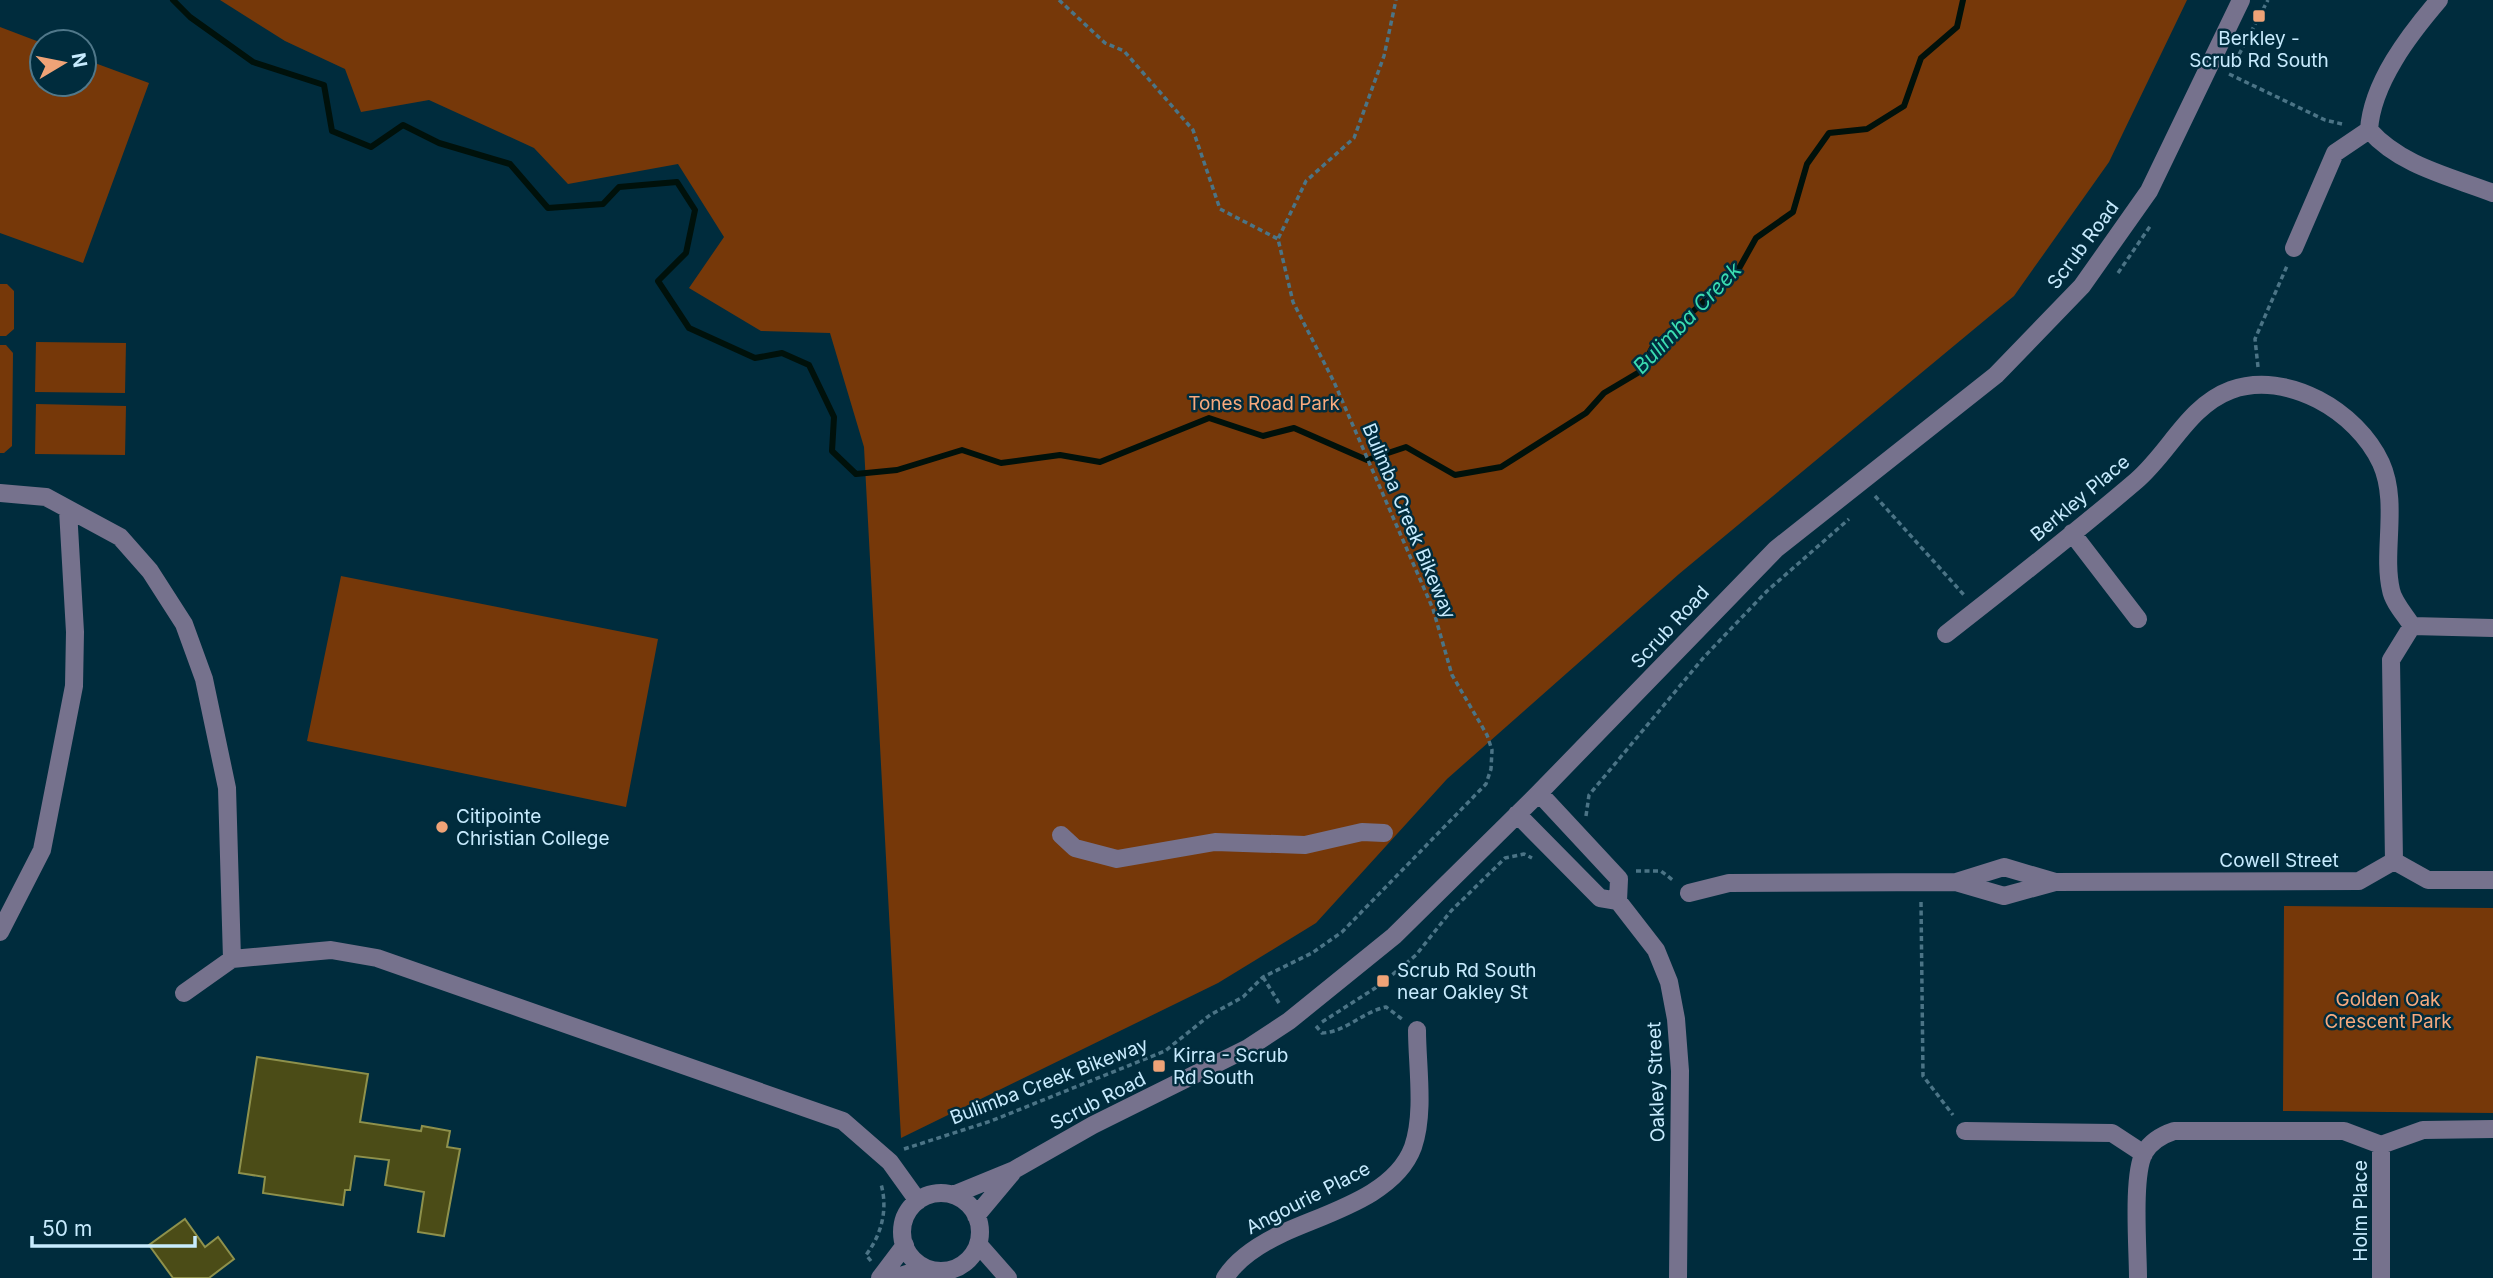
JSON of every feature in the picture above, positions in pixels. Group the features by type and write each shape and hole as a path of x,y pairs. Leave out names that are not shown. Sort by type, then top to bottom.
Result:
{"street":[{"name":"Scrub Road","path":"953,1195 1014,1170 1093,1125 1248,1048 1289,1021 1394,936 1539,793 1776,549 1996,374 2082,286 2149,191 2241,0"},
{"path":"2439,0 2380,83 2371,106 2369,130 2385,148 2404,160 2493,193"},
{"path":"2294,248 2336,153 2369,130"},
{"name":"Berkley Place","path":"1946,634 2139,478 2201,407 2231,390 2260,384 2285,385 2330,407 2355,426 2381,463 2390,500 2390,591 2412,626"},
{"path":"0,493 46,497 120,537 150,571 184,624 208,693 227,788 232,959"},
{"path":"0,932 42,850 74,686 75,632 68,510"},
{"path":"2071,533 2138,619"},
{"path":"2493,628 2412,626 2391,660 2394,861 2428,880 2493,880"},
{"path":"1539,793 1619,879 1618,901"},
{"name":"Oakley Street","path":"1517,814 1600,898 1618,901 1656,950 1669,982 1676,1019 1680,1071 1678,1278"},
{"path":"1061,835 1075,848 1117,859 1214,842 1305,845 1362,832 1384,833"},
{"name":"Cowell Street","path":"1689,893 1729,883 1956,882 2004,895 2055,882 2358,881 2394,861"},
{"name":"Cowell Street","path":"1956,882 2004,867 2055,882"},
{"path":"184,993 232,959 331,950 377,958 843,1121 890,1162 918,1201"},
{"name":"Angourie Place","path":"1225,1278 1248,1253 1376,1191 1398,1171 1413,1147 1418,1119 1417,1030"},
{"path":"2138,1278 2138,1180 2144,1154 2159,1137 2174,1131 2344,1131 2381,1145 2423,1130 2493,1129"},
{"path":"1965,1131 2112,1133 2144,1154"},
{"name":"Holm Place","path":"2381,1145 2381,1278"},
{"name":"Scrub Road","path":"976,1216 1014,1170"},
{"path":"886,1277 925,1268 943,1271 960,1266 971,1257 978,1244 976,1216 971,1207 953,1195 939,1194 918,1201 903,1224 905,1245 913,1259 925,1268"},
{"path":"978,1244 1007,1278"},
{"path":"886,1277 905,1245"},
{"path":"960,1266 975,1278"}],"path":[{"path":"1059,0 1105,43 1124,51 1192,130 1220,209 1278,239 1306,181 1354,138 1384,56 1396,0"},
{"path":"2229,75 2325,120 2369,130"},
{"name":"Bulimba Creek Bikeway","path":"890,1162 902,1150 991,1121 1165,1051 1210,1015 1242,997 1263,977 1312,953 1342,932 1486,784 1491,769 1492,750 1487,735 1452,675 1433,609 1346,408 1293,302 1278,239"},
{"path":"2260,384 2255,339 2294,248"},
{"path":"1875,496 1977,609"},
{"path":"1619,879 1630,871 1661,871 1689,893"},
{"path":"1921,882 1923,1076 1965,1131"},
{"path":"1316,1026 1322,1032 1336,1032 1373,1010 1386,1007 1417,1030"},
{"path":"886,1277 866,1255 881,1230 884,1217 883,1191 878,1174 890,1162"}],"green space":[{"name":"Tones Road Park","path":"220,0 2187,0 2109,162 2014,296 1679,574 1447,779 1316,923 1218,983 901,1138 864,447 830,333 761,331 689,288 724,237 678,164 568,184 534,148 429,100 361,112 345,69 285,41"},
{"path":"0,27 28,38 28,98 98,98 98,64 149,83 83,263 0,233"},
{"path":"0,284 7,284 14,291 14,329 6,336 0,336"},
{"path":"36,342 126,343 125,393 35,392"},
{"path":"0,345 6,345 13,353 12,446 4,453 0,453"},
{"path":"36,404 126,406 125,455 35,454"},
{"path":"341,576 658,639 626,807 307,741"},
{"name":"Golden Oak Crescent Park","path":"2284,906 2493,908 2493,1113 2283,1111"}],"building":[{"path":"257,1057 368,1074 360,1122 421,1131 422,1126 450,1131 447,1147 460,1149 444,1236 418,1232 424,1192 385,1185 389,1160 355,1156 350,1190 345,1190 343,1205 263,1193 265,1177 239,1173"},
{"path":"185,1219 205,1247 218,1237 234,1259 209,1278 173,1278 149,1245"}],"waterway":[{"name":"Bulimba Creek","path":"173,0 190,17 253,62 324,85 332,131 371,147 403,125 439,143 510,164 548,208 603,204 619,187 677,182 695,210 686,253 658,281 689,328 755,358 782,353 809,365 834,417 832,451 856,474 897,470 962,450 1001,463 1060,455 1100,462 1209,418 1263,436 1294,428 1367,460 1406,447 1455,475 1501,467 1586,413 1604,393 1641,371 1652,348 1737,272 1756,238 1793,212 1807,164 1829,133 1867,129 1904,106 1921,58 1957,27 1963,0"}],"place":[{"name":"Berkley - Scrub Rd South","path":"2259,16"},
{"name":"Citipointe Christian College","path":"442,827"},
{"name":"Scrub Rd South near Oakley St","path":"1383,981"},
{"name":"Kirra - Scrub Rd South","path":"1159,1066"}]}
